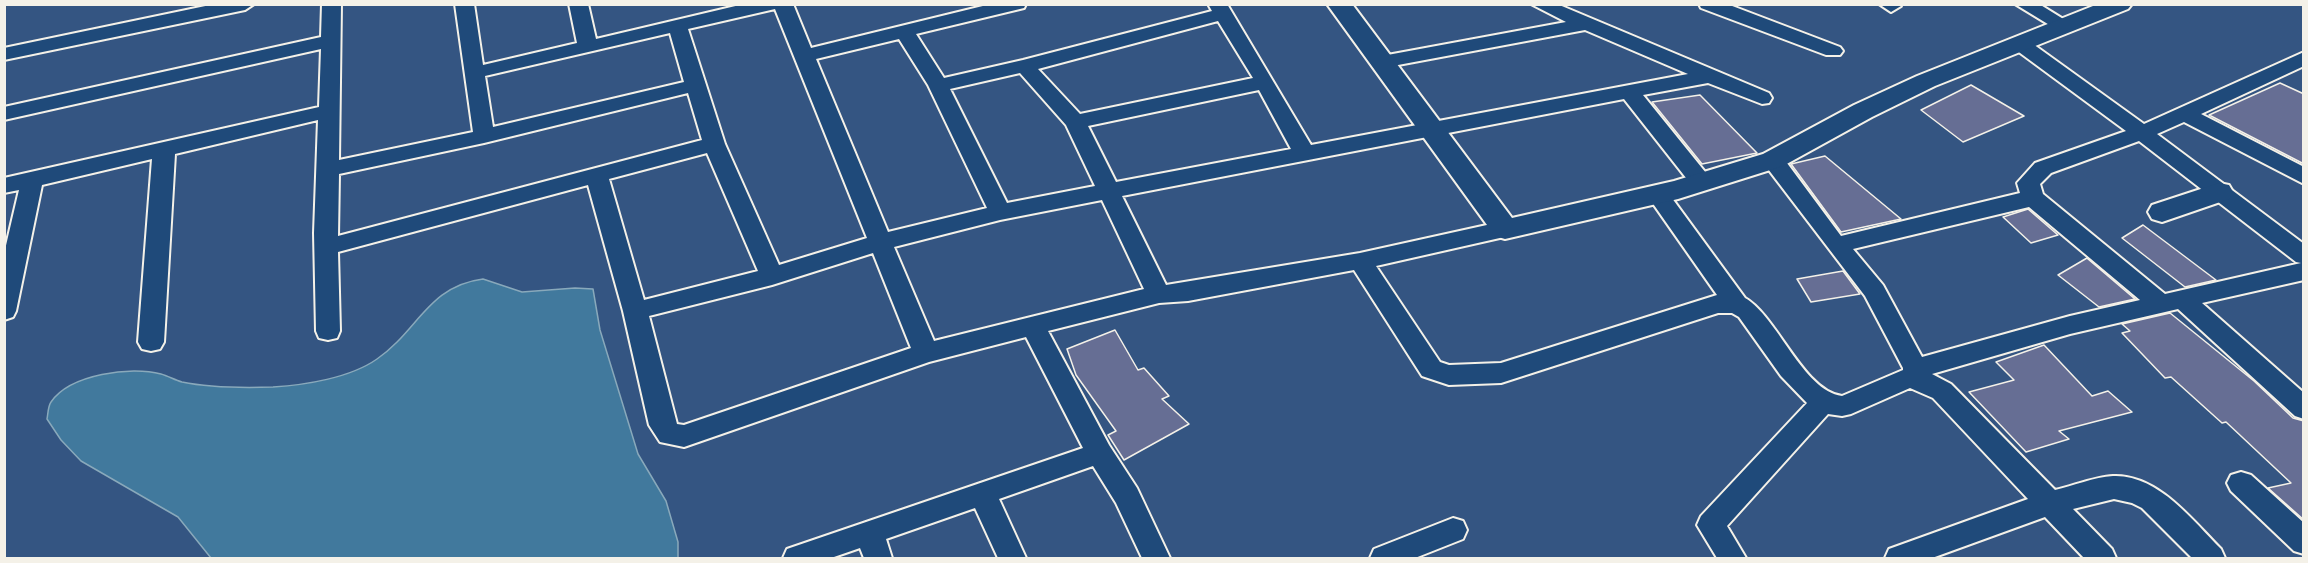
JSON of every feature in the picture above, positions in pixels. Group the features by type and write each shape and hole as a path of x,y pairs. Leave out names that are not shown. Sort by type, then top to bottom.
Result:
{"street":[{"path":"4,54 244,4"},
{"path":"328,331 326,232 331,111 332,4"},
{"path":"464,4 484,136"},
{"path":"578,4 588,47"},
{"path":"473,73 771,4"},
{"path":"783,4 926,353"},
{"path":"804,56 1017,4"},
{"path":"1339,4 1505,229"},
{"path":"1708,4 1833,51"},
{"path":"2024,4 2063,25"},
{"path":"597,176 635,311 662,425 669,434 684,436 926,353 1159,294 1188,292 1360,261 1658,195 1702,183 1773,160 1863,111 2019,43 2120,4"},
{"path":"1545,5 1762,98"},
{"path":"938,85 1025,66 1220,9 1265,82 1305,155"},
{"path":"1382,62 1586,24"},
{"path":"677,26 714,144 771,276"},
{"path":"905,32 938,85 1000,212"},
{"path":"4,114 330,41"},
{"path":"2019,43 2304,256"},
{"path":"2304,58 2142,133 2043,168 2028,183 2033,198 2171,302 2304,409"},
{"path":"1025,66 1076,122 1159,294"},
{"path":"635,311 771,276 880,242 1000,212 1710,76"},
{"path":"1076,122 1265,82"},
{"path":"329,169 484,136 696,85"},
{"path":"1629,92 1702,183"},
{"path":"4,186 331,111"},
{"path":"2186,114 2304,177"},
{"path":"328,247 714,144"},
{"path":"151,342 165,150"},
{"path":"1773,160 1836,245 1874,291 1918,374 1954,401 2102,558"},
{"path":"4,311 32,181"},
{"path":"2162,212 2219,192"},
{"path":"1658,195 1736,304 1748,311 1808,389 1823,402 1842,406 1918,374 2070,325 2304,271"},
{"path":"1836,245 2033,198"},
{"path":"1360,261 1431,369 1449,375 1501,373 1717,304 1736,304"},
{"path":"1032,326 1099,453 1126,496 1156,558"},
{"path":"1732,558 1711,525 1823,402"},
{"path":"797,558 869,531 1099,453"},
{"path":"2241,483 2304,542"},
{"path":"1899,558 2050,503 2114,487 2126,488 2152,501 2211,558"},
{"path":"982,493 1012,558"},
{"path":"1384,558 1453,530"},
{"path":"869,531 879,558"}],"water":[{"path":"483,279 522,292 593,289 600,330 638,454 666,501 678,542 678,558 211,558 178,517 81,461 61,440 47,419 50,404 60,392 102,374 148,372 193,384 239,387 286,386 341,376 366,366 391,348 436,300 449,291 464,283"}],"building":[{"path":"2280,83 2304,94 2304,164 2209,115"},
{"path":"1971,85 2024,116 1963,142 1921,110"},
{"path":"1700,95 1757,153 1702,164 1652,102"},
{"path":"1825,156 1901,219 1841,232 1791,164"},
{"path":"2028,209 2058,235 2031,243 2003,217"},
{"path":"2143,225 2216,280 2185,287 2122,238"},
{"path":"2087,258 2135,299 2099,307 2058,275"},
{"path":"1843,271 1860,294 1811,302 1797,279"},
{"path":"2170,313 2254,381 2293,418 2304,421 2304,520 2268,488 2291,483 2226,422 2222,423 2171,377 2165,378 2122,333 2130,331 2122,324"},
{"path":"1115,330 1138,370 1144,368 1169,396 1162,399 1189,424 1124,460 1108,435 1116,431 1076,375 1067,349"},
{"path":"2044,345 2092,396 2108,391 2132,412 2059,431 2069,439 2026,452 1969,392 2014,380 1996,362"}]}
